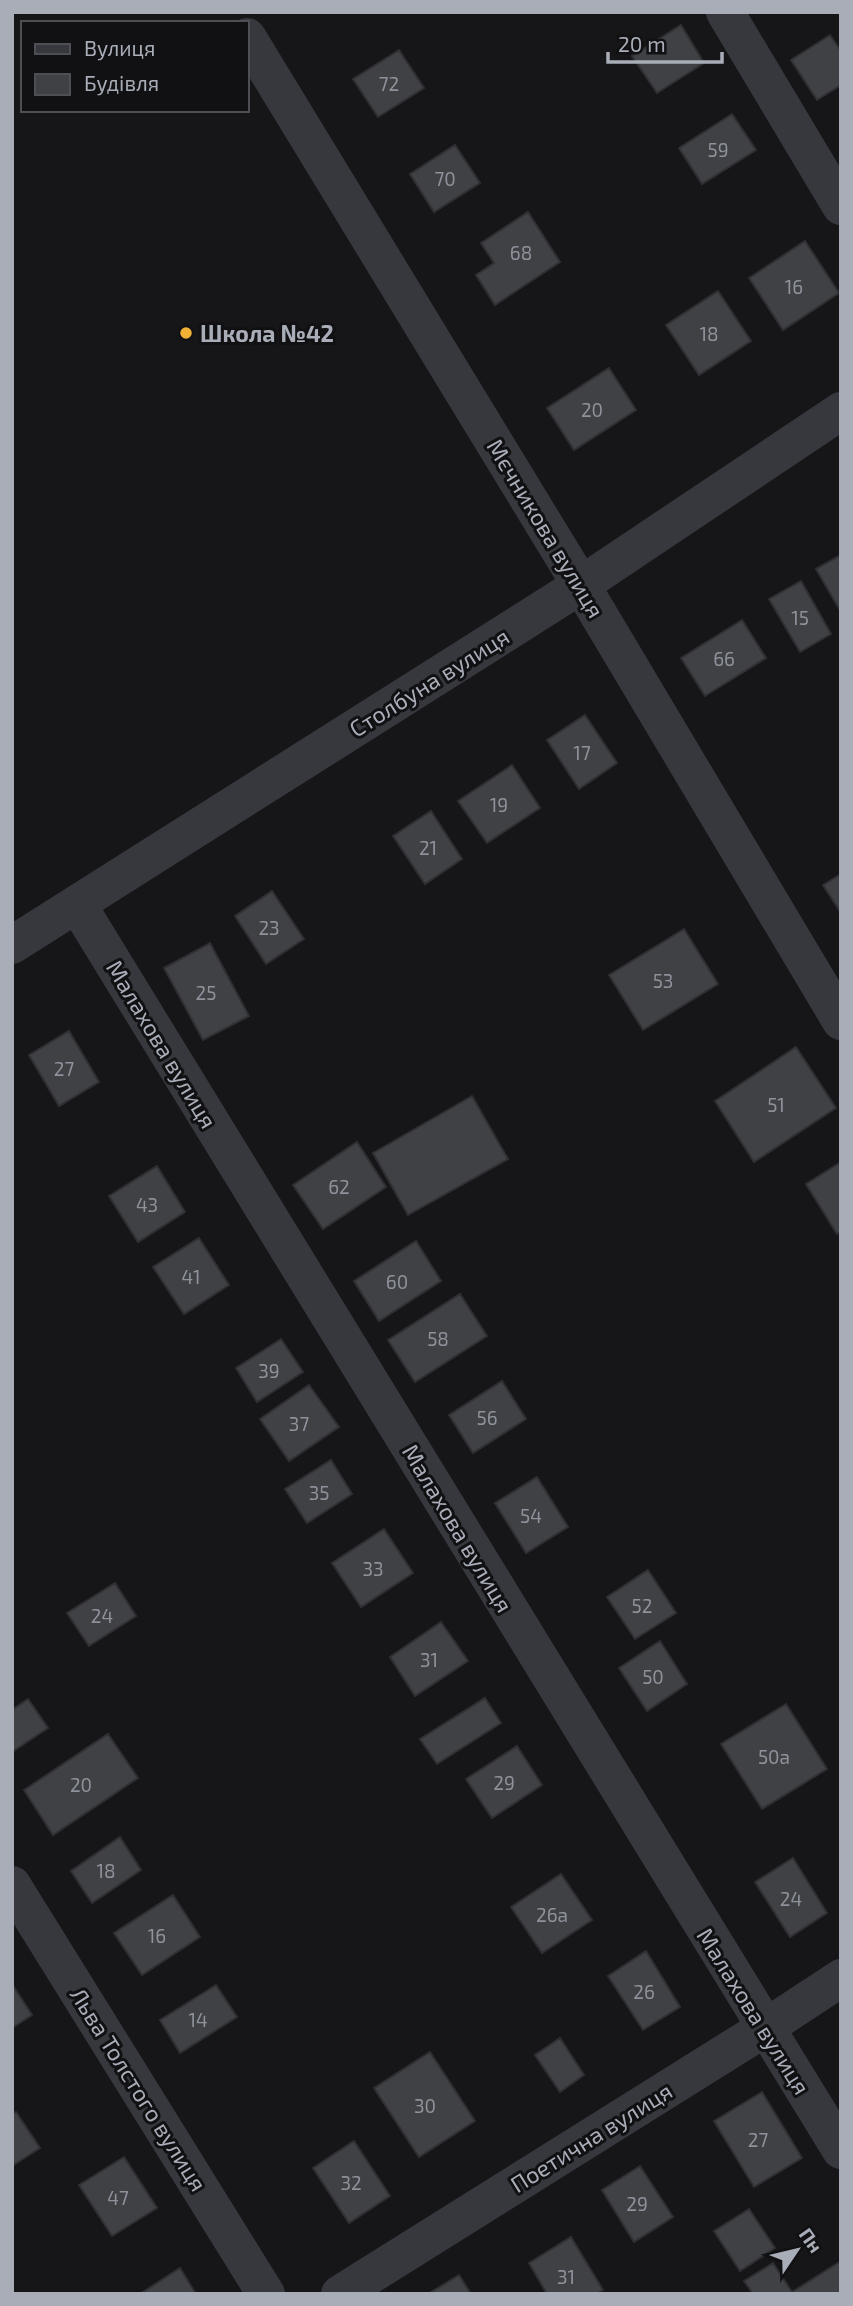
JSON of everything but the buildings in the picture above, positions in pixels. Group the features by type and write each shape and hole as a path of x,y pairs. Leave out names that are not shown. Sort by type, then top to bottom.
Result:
{"street":[{"path":"725,12 841,206"},
{"name":"Мєчникова вулиця","path":"248,39 581,585 841,1021"},
{"name":"Столбуна вулиця","path":"12,945 581,585 841,411"},
{"name":"Малахова вулиця","path":"77,904 841,2150"},
{"name":"Льва Толстого вулиця","path":"12,1885 266,2294"},
{"name":"Поетична вулиця","path":"340,2294 841,1978"}],"place":[{"name":"Школа №42","path":"186,333"}]}
